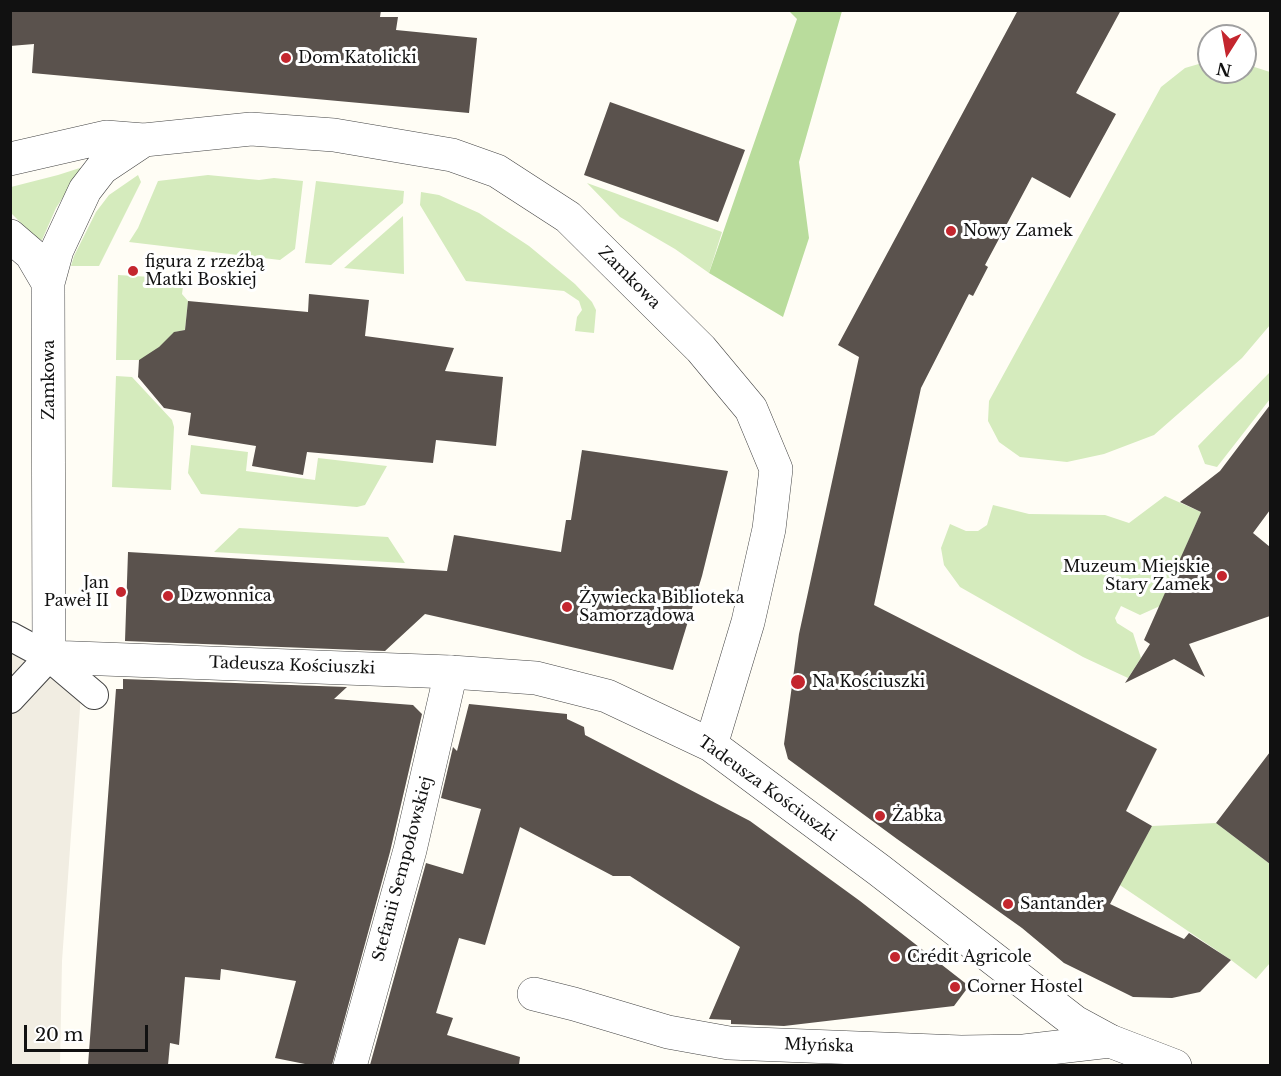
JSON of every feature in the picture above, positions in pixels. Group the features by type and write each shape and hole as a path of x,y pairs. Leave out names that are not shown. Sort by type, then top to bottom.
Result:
{"street":[{"name":"Zamkowa","path":"10,159 106,137 144,140 251,129 334,135 452,155 497,171 568,217 701,349 751,409 776,469 770,529 748,622 711,745"},
{"name":"Zamkowa","path":"49,657 48,284 57,250 85,190 102,168 144,140"},
{"path":"10,236 31,254 48,284"},
{"path":"10,636 49,657 94,695"},
{"path":"10,699 49,657"},
{"name":"Tadeusza Kościuszki","path":"49,657 451,672 536,678 607,696 711,745 879,870 1076,1022 1105,1053 1175,1065"},
{"name":"Stefanii Sempołowskiej","path":"350,1065 410,850 451,672"},
{"name":"Młyńska","path":"534,994 668,1032 701,1040 729,1043 962,1052 1105,1053"}],"green space":[{"path":"789,11 842,11 799,162 809,238 783,317 709,273 797,19"},
{"path":"1197,64 1197,84 1257,84 1257,68 1270,72 1270,325 1242,358 1154,435 1104,454 1067,462 1020,457 999,442 988,421 989,401 1161,87 1185,68"},
{"path":"83,167 56,208 42,240 37,239 11,213 11,187"},
{"path":"138,175 141,182 99,266 71,266 96,212 109,195"},
{"path":"208,175 303,181 295,249 280,260 129,242 138,228 158,181"},
{"path":"316,181 404,191 403,203 331,265 305,263"},
{"path":"587,183 722,232 709,273 675,249 620,217"},
{"path":"421,192 439,195 479,213 529,246 575,284 592,302 596,310 594,333 575,331 577,317 582,310 579,301 564,291 466,281 420,205"},
{"path":"403,216 404,274 344,268"},
{"path":"118,275 184,279 182,294 188,301 185,330 175,332 177,342 139,360 116,360"},
{"path":"1270,372 1270,399 1217,467 1205,464 1198,446"},
{"path":"116,376 132,377 172,420 174,427 171,490 112,487"},
{"path":"191,445 248,452 246,471 315,480 318,458 387,466 365,505 357,507 201,494 188,473"},
{"path":"1165,496 1201,512 1160,606 1140,615 1121,606 1115,618 1117,623 1133,633 1141,658 1128,678 1083,657 960,587 944,565 941,548 950,524 966,531 978,531 987,525 993,505 1029,514 1105,515 1129,523"},
{"path":"239,528 388,537 405,563 214,552"},
{"path":"1216,823 1270,864 1270,963 1256,979 1093,867 1130,866 1152,826"}],"shaded area":[{"path":"10,644 81,694 62,961 60,1065 11,1065"}],"building":[{"path":"10,10 381,10 380,17 398,17 396,30 477,38 469,113 32,73 34,44 10,46"},
{"path":"1018,10 1121,10 1076,93 1116,114 1070,198 1032,177 985,265 988,267 973,296 969,294 921,388 874,605 1157,749 1126,811 1152,826 1110,904 1184,939 1189,933 1231,960 1200,992 1172,998 1133,997 1064,963 1022,928 788,759 784,744 799,634 859,357 838,345"},
{"path":"610,102 745,150 718,222 584,175"},
{"path":"309,294 369,300 365,336 454,348 445,371 503,377 496,446 436,440 433,463 307,452 303,475 252,466 256,446 188,435 191,413 164,408 138,377 139,360 159,347 174,332 185,330 188,301 308,312"},
{"name":"Muzeum Miejskie Stary Zamek","path":"1270,405 1270,510 1253,533 1270,547 1270,616 1189,644 1205,677 1174,659 1125,683 1150,644 1144,640 1201,512 1180,502 1220,471"},
{"path":"582,450 728,471 702,576 673,670 425,614 385,651 125,641 128,552 447,571 454,535 561,552 566,520 571,520"},
{"path":"123,679 347,687 334,699 413,705 422,714 390,852 332,1065 310,1065 275,1058 296,981 221,969 220,980 185,977 179,1045 170,1043 168,1065 88,1065 116,689 123,689"},
{"path":"469,704 567,714 567,719 584,727 585,735 750,821 860,901 969,986 954,1006 784,1026 731,1024 731,1020 709,1019 740,947 630,876 613,876 520,827 485,945 459,938 436,1013 453,1018 447,1035 520,1057 519,1065 370,1065 426,863 463,874 481,809 441,798 453,747 457,751"},
{"path":"1270,752 1270,864 1216,823"}],"place":[{"name":"Dom Katolicki","path":"286,58"},
{"name":"Nowy Zamek","path":"951,231"},
{"name":"figura z rzeźbą Matki Boskiej","path":"133,271"},
{"name":"Muzeum Miejskie Stary Zamek","path":"1222,576"},
{"name":"Jan Paweł II","path":"121,592"},
{"name":"Dzwonnica","path":"168,596"},
{"name":"Żywiecka Biblioteka Samorządowa","path":"567,607"},
{"name":"Na Kościuszki","path":"798,682"},
{"name":"Żabka","path":"880,816"},
{"name":"Santander","path":"1008,904"},
{"name":"Crédit Agricole","path":"895,957"},
{"name":"Corner Hostel","path":"955,987"}]}
